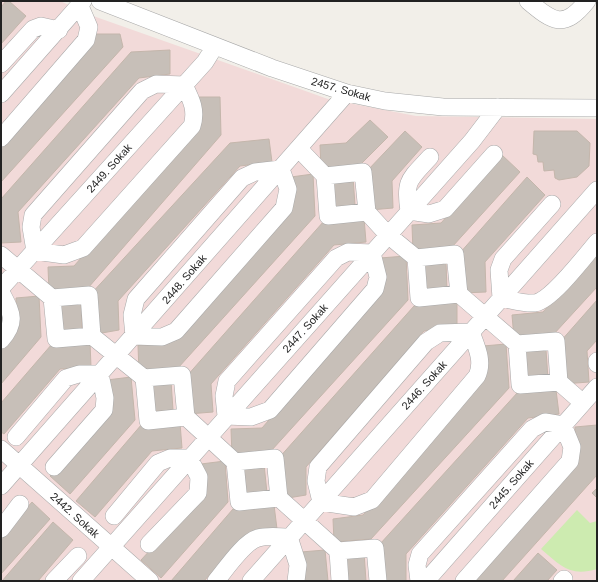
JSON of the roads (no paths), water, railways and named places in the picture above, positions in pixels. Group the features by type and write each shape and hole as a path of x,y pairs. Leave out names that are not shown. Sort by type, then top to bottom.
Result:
{"street":[{"name":"2457. Sokak","path":"100,1 215,46 348,93 406,105 498,108 597,108"},
{"path":"528,1 547,16 558,20 577,14 587,1"},
{"path":"1,94 82,3"},
{"path":"1,138 86,40 89,27 82,3"},
{"path":"1,64 33,29 41,26 59,30"},
{"name":"2449. Sokak","path":"1,288 205,62 215,46"},
{"path":"156,84 184,85 194,106 192,126 83,248 64,255 35,251 31,227 33,215 142,91 156,84"},
{"name":"2448. Sokak","path":"1,486 348,93"},
{"name":"2447. Sokak","path":"81,581 207,437 472,141 498,108"},
{"path":"299,150 325,176 328,216 367,212"},
{"path":"430,157 408,184 407,194 409,211 429,214 445,209 494,154"},
{"path":"281,170 288,189 284,208 197,307 172,334 162,337 134,336 132,315 136,299 242,178 250,173 281,170"},
{"path":"325,176 363,172 367,212 388,235 416,258 455,254 459,294 484,318 517,344 556,341 559,382 583,403"},
{"name":"2446. Sokak","path":"251,581 597,190"},
{"path":"552,204 503,259 499,270 501,298 529,303 543,300 554,292 597,242"},
{"path":"354,252 372,253 378,272 378,281 375,289 270,410 251,417 226,416 224,396 227,381 336,258 343,254 354,252"},
{"path":"1,255 52,298 89,295 92,336 116,357 144,378 182,375 186,417 235,462 239,502 279,498"},
{"path":"416,258 419,298 459,294"},
{"path":"1,292 12,318 8,332 1,340"},
{"path":"52,298 56,339 92,336"},
{"path":"471,332 480,356 478,376 372,500 354,507 321,502 316,481 318,467 426,342 440,333 471,332"},
{"path":"517,344 520,385 559,382"},
{"path":"16,437 66,378 79,374 100,374 105,398 104,410 54,467"},
{"path":"144,378 148,421 186,417"},
{"name":"2445. Sokak","path":"426,581 597,387"},
{"path":"418,581 417,565 420,554 532,429 545,422 564,425 572,447 570,461 464,581"},
{"name":"2442. Sokak","path":"1,449 150,581"},
{"path":"114,516 161,461 170,458 189,458 199,476 198,493 149,544"},
{"path":"235,462 275,458 279,498 338,551 340,581"},
{"path":"1,529 20,504"},
{"path":"216,581 253,540 262,537 289,537 298,565 296,581"},
{"path":"338,551 375,548 378,581"},
{"path":"54,581 78,556"}]}
